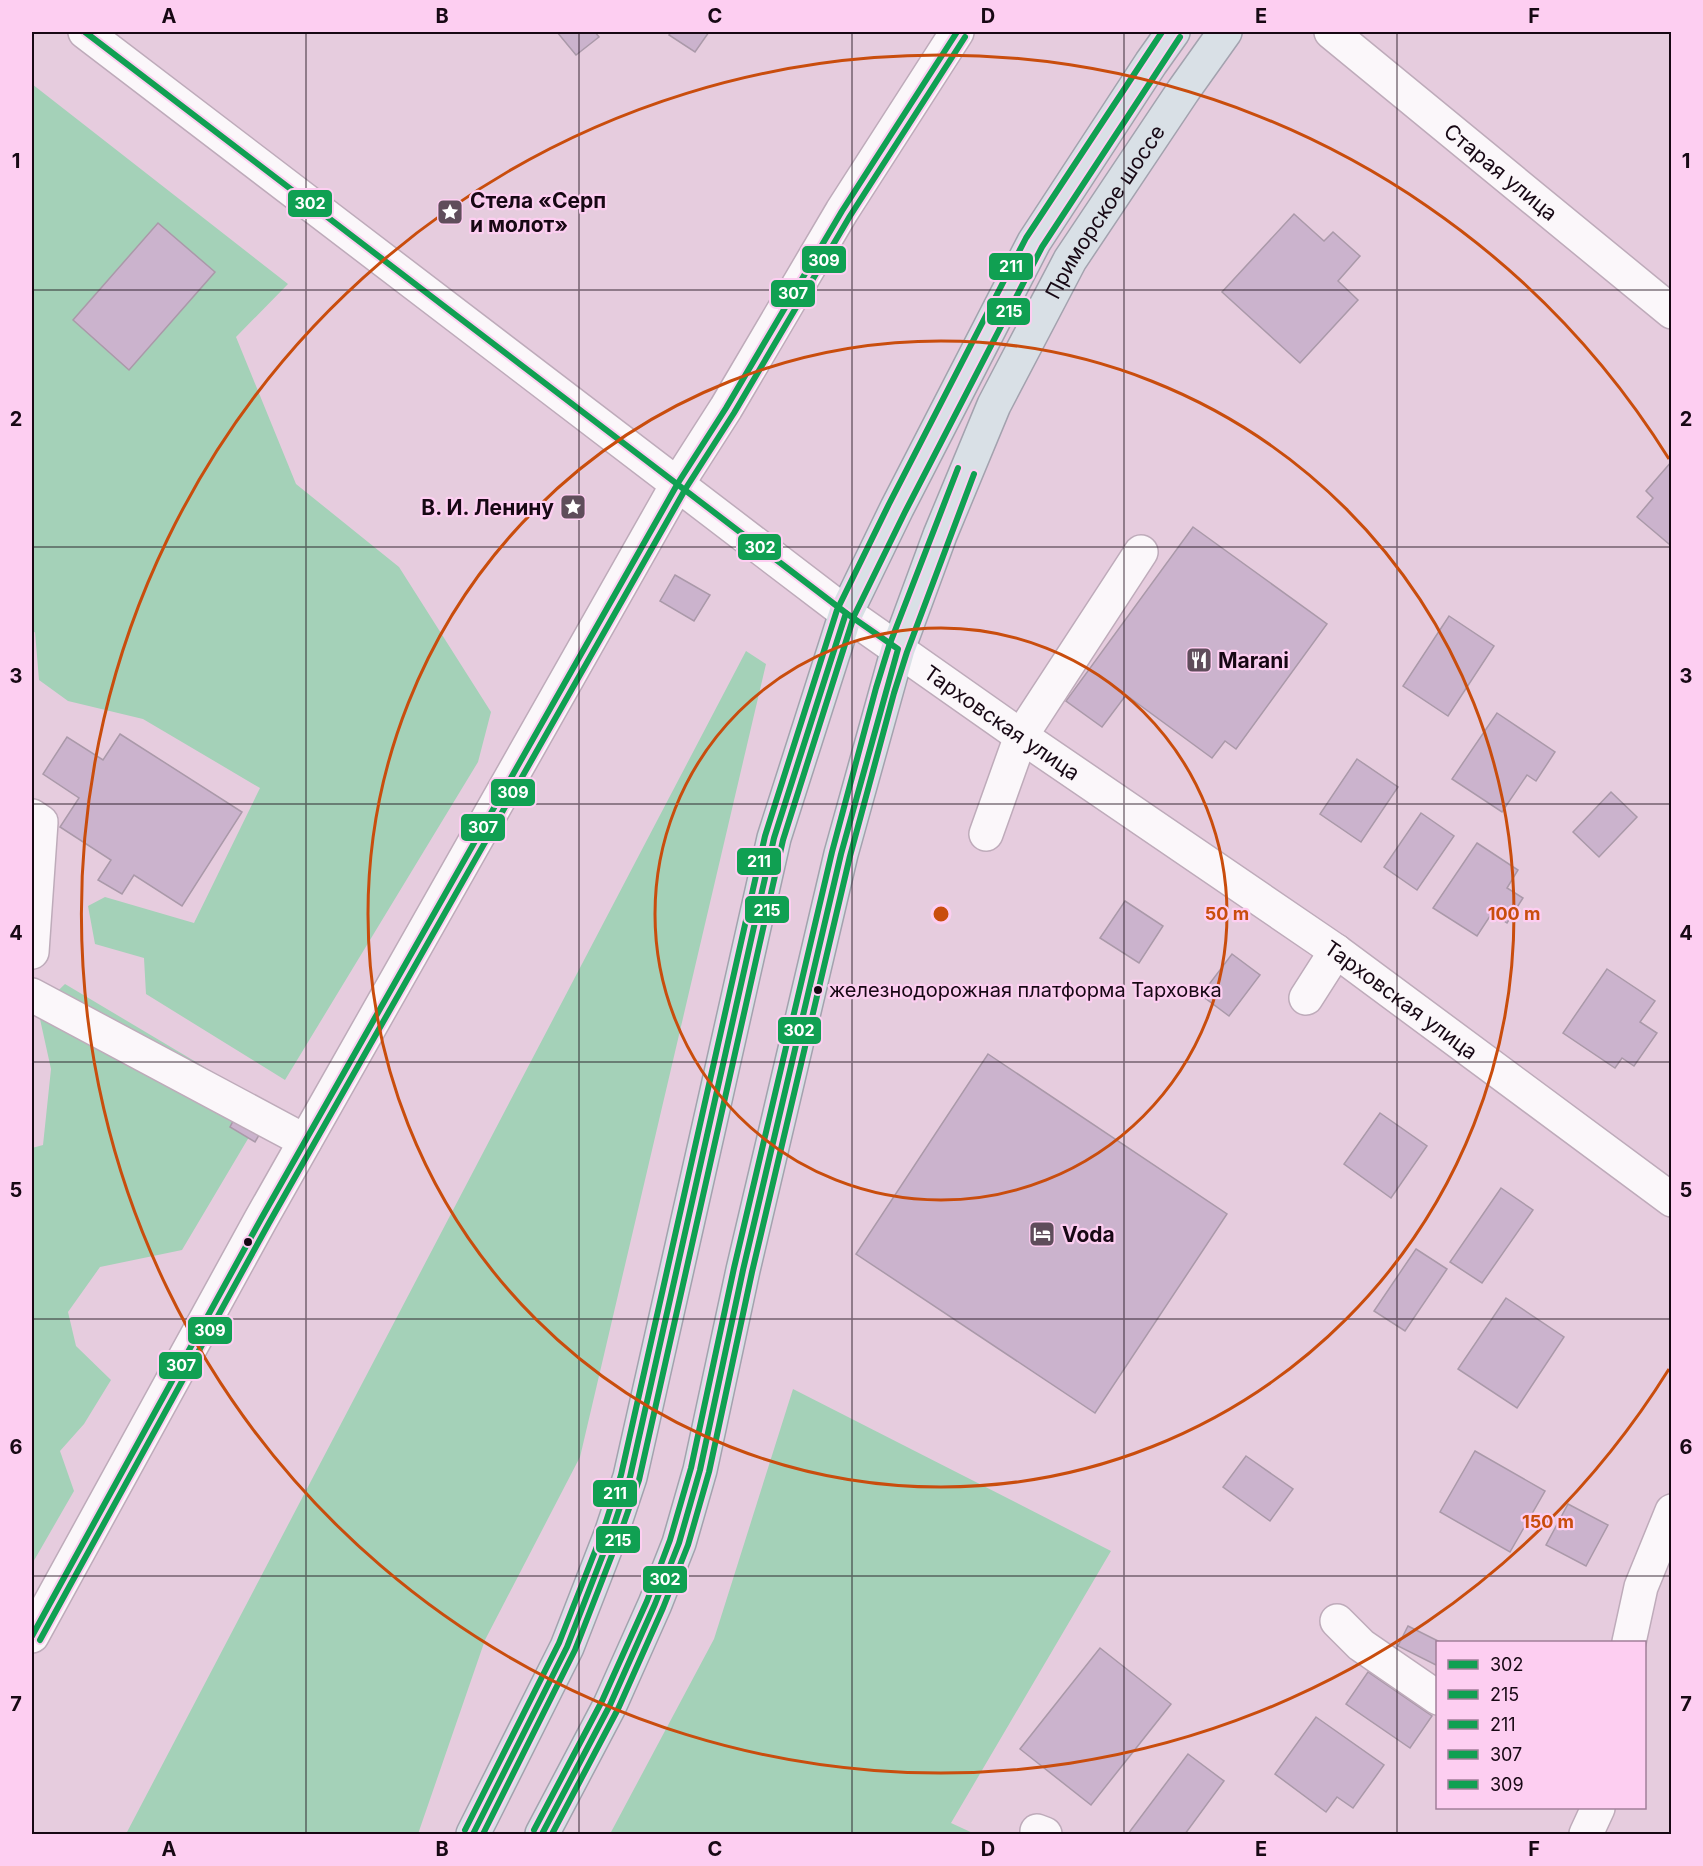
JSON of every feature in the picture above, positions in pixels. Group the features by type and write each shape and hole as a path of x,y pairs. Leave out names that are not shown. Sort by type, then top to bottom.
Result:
{"highway":[{"name":"Приморское шоссе","path":"473,1834 567,1647 611,1534 630,1477 774,838 846,613 897,508 1034,242 1150,63 1173,32"},
{"name":"Приморское шоссе","path":"542,1834 610,1705 655,1604 679,1543 700,1470 743,1270 841,854 898,649 940,534 994,405 1070,260 1176,100 1225,32"}],"street":[{"name":"Тарховская улица","path":"85,32 846,613 1021,736 1336,951 1671,1200"},
{"path":"32,1636 305,1141 678,483 726,408 842,211 957,32"},
{"name":"Старая улица","path":"1331,32 1671,312"},
{"path":"986,834 1021,736 1141,552"},
{"path":"32,816 41,822 32,952"},
{"path":"1306,998 1336,951"},
{"path":"32,995 305,1141"},
{"path":"1629,1641 1641,1587 1671,1511"},
{"path":"1337,1621 1361,1645 1436,1697"},
{"path":"1586,1834 1598,1809"}],"green space":[{"path":"32,84 288,284 236,337 296,484 399,567 491,712 478,762 285,1080 146,994 144,958 95,944 88,906 105,897 194,923 260,788 143,719 68,701 39,680 35,632 32,633"},
{"path":"746,651 766,664 580,1457 485,1640 418,1834 126,1834"},
{"path":"65,984 268,1105 182,1250 100,1267 68,1312 76,1346 111,1380 84,1424 60,1451 74,1491 32,1564 32,1148 43,1145 51,1069 38,1010"},
{"path":"793,1389 1111,1551 951,1823 975,1834 610,1834 714,1639"}],"building":[{"path":"557,32 595,32 599,37 576,55"},
{"path":"671,32 709,32 695,52 669,35"},
{"path":"1294,214 1324,241 1333,232 1360,256 1338,281 1358,300 1300,363 1222,292"},
{"path":"158,223 215,272 129,370 73,320"},
{"path":"1672,461 1672,541 1669,544 1637,517 1653,498 1646,491"},
{"name":"Marani","path":"1193,527 1327,624 1236,749 1225,741 1212,758 1126,695 1102,727 1066,701"},
{"path":"675,575 710,595 694,621 660,601"},
{"path":"1449,616 1494,646 1448,716 1403,686"},
{"path":"1497,713 1555,752 1536,781 1527,775 1502,812 1452,779"},
{"path":"120,734 242,812 182,906 134,875 122,894 98,880 111,860 60,827 79,798 43,774 67,737 103,760"},
{"path":"1357,759 1398,787 1361,842 1320,814"},
{"path":"1611,792 1637,817 1599,857 1573,832"},
{"path":"1421,813 1454,836 1417,890 1384,867"},
{"path":"1477,843 1518,870 1507,888 1523,898 1507,923 1492,913 1477,936 1433,908"},
{"path":"1125,901 1163,926 1139,963 1100,938"},
{"path":"1232,954 1260,975 1229,1016 1201,995"},
{"path":"1607,969 1655,1001 1640,1022 1657,1033 1634,1066 1622,1058 1615,1068 1563,1033"},
{"name":"Voda","path":"988,1054 1227,1214 1095,1413 856,1254"},
{"path":"239,1110 265,1125 255,1142 230,1127"},
{"path":"1380,1113 1427,1146 1391,1198 1344,1164"},
{"path":"1501,1188 1533,1210 1482,1283 1450,1262"},
{"path":"1416,1249 1447,1269 1405,1331 1374,1311"},
{"path":"1506,1298 1564,1337 1517,1408 1458,1369"},
{"path":"1475,1451 1545,1491 1510,1552 1440,1512"},
{"path":"1246,1456 1293,1489 1270,1521 1223,1487"},
{"path":"1568,1504 1608,1525 1586,1566 1546,1545"},
{"path":"1408,1626 1438,1641 1436,1641 1436,1665 1398,1646"},
{"path":"1100,1648 1171,1704 1091,1805 1020,1749"},
{"path":"1368,1672 1432,1716 1410,1748 1346,1704"},
{"path":"1316,1717 1384,1765 1353,1808 1337,1797 1326,1812 1275,1774"},
{"path":"1188,1754 1224,1781 1185,1834 1128,1834"}],"transit line":[{"name":"302","path":"85,32 846,613 898,649 841,854 743,1270 700,1470 679,1543 655,1604 610,1705 542,1834"},
{"name":"307","path":"32,1636 261,1219 678,483 726,408 842,211 957,32"},
{"name":"211","path":"465,1830 559,1643 603,1531 621,1475 765,836 837,610 1026,238 1162,32"},
{"name":"309","path":"40,1640 269,1223 686,488 734,413 850,216 965,37"},
{"name":"215","path":"483,1834 575,1650 639,1480 783,840 854,616 1042,247 1180,37"},
{"name":"211","path":"534,1830 602,1701 647,1601 670,1540 691,1468 734,1268 832,852 876,688 889,646 958,468"},
{"name":"215","path":"552,1834 618,1709 688,1545 709,1472 752,1272 850,856 907,652 974,474"},
{"name":"302","path":"473,1834 567,1647 611,1534 630,1477 774,838 846,613"}],"place":[{"name":"Стела «Серп и молот»","path":"450,212"},
{"name":"В. И. Ленину","path":"573,507"},
{"name":"Marani","path":"1199,660"},
{"name":"железнодорожная платформа Тарховка","path":"818,990"},
{"name":"Voda","path":"1042,1234"}]}
